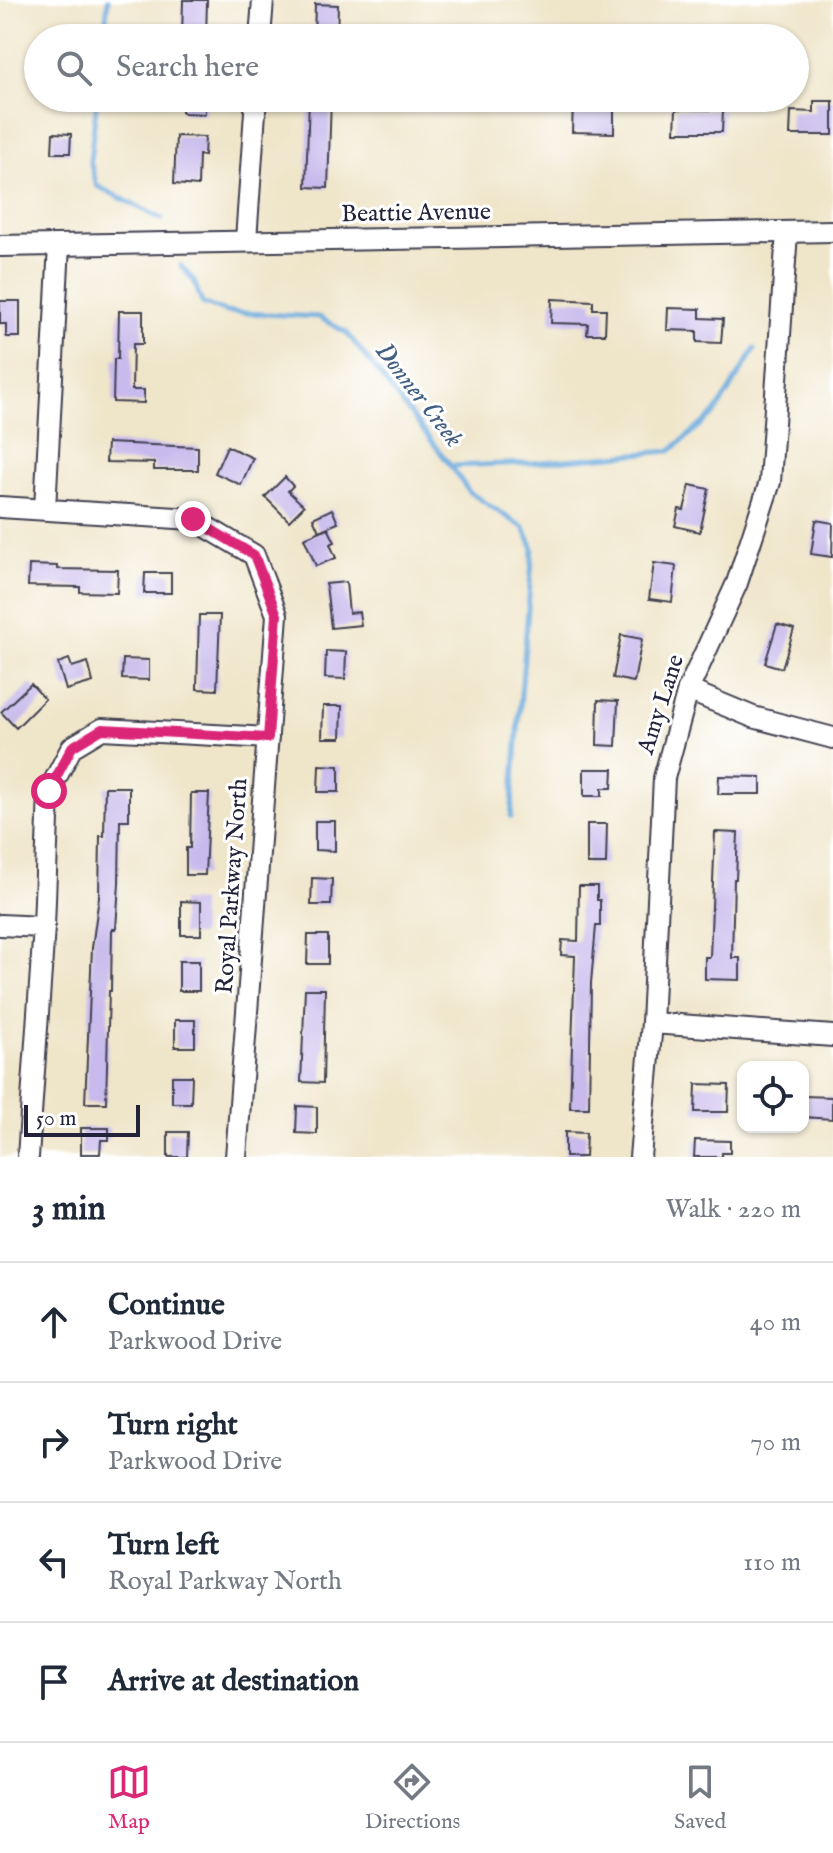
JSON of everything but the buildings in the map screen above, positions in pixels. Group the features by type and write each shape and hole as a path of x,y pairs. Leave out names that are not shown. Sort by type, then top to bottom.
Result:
{"street":[{"path":"261,24 263,0"},
{"path":"246,240 255,112"},
{"name":"Beattie Avenue","path":"0,246 833,231"},
{"name":"Amy Lane","path":"640,1157 652,1023 664,778 688,690 737,583 770,482 787,232"},
{"path":"45,509 59,245"},
{"name":"Royal Parkway North","path":"0,507 193,519 254,555 277,615 236,1157"},
{"path":"688,690 753,717 833,738"},
{"path":"28,1157 44,927 49,791 72,747 102,729 268,738"},
{"path":"0,925 44,927"},
{"path":"652,1023 833,1036"}],"waterway":[{"name":"Donner Creek","path":"105,24 108,0"},
{"name":"Donner Creek","path":"95,112 90,161 97,186 162,219"},
{"name":"Donner Creek","path":"181,266 194,281 202,303 226,312 319,317 347,333 451,466 531,463 670,451 715,413 755,349"},
{"path":"451,466 469,492 524,528 533,548 511,817"}],"route":[{"path":"49,791 72,747 102,729 268,738 277,615 254,555 193,519"}]}
